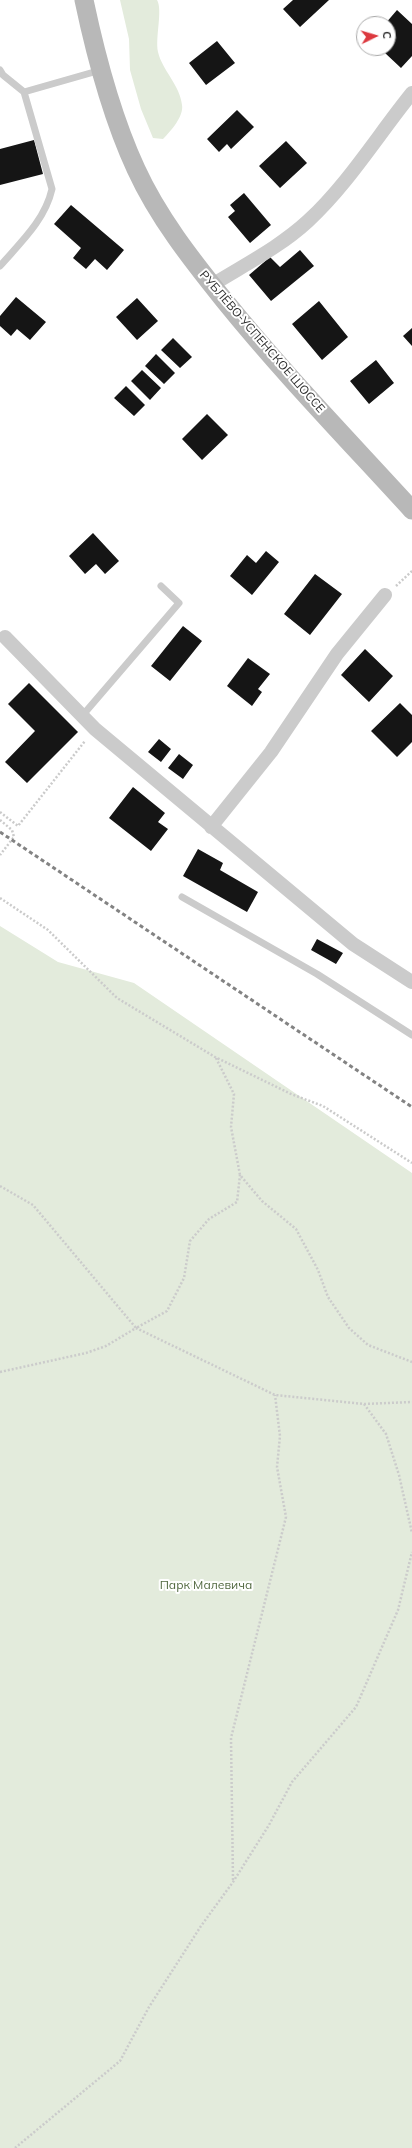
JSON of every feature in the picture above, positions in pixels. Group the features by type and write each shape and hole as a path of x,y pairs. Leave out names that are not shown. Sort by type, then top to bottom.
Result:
{"main road":[{"name":"РУБЛЁВО-УСПЕНСКОЕ ШОССЕ","path":"84,0 114,117 142,182 184,250 251,333 412,510"}],"street":[{"path":"212,285 270,250 308,221 341,184 412,93"},
{"path":"211,827 271,752 337,654 385,595"},
{"path":"5,637 95,729 353,944 412,982"}],"lane":[{"path":"0,70 3,75 24,92 52,189 49,203 38,223 0,266"},
{"path":"24,92 101,70"},
{"path":"82,716 179,602 161,586"},
{"path":"182,897 317,974 412,1035"}],"path":[{"path":"385,595 412,572"},
{"path":"0,812 18,826 95,729"},
{"path":"0,820 12,830 14,837 0,855"},
{"path":"0,898 48,930 117,998 215,1057 291,1094 322,1106 412,1163"},
{"path":"0,1372 99,1348 167,1311 184,1278 190,1241 209,1220 238,1202 240,1175 231,1127 234,1094 215,1057"},
{"path":"240,1175 262,1202 296,1229 318,1270 328,1297 349,1328 368,1345 412,1362"},
{"path":"0,1186 33,1205 136,1328 275,1395 364,1404 412,1402"},
{"path":"233,1882 231,1738 286,1517 277,1467 280,1436 275,1395"},
{"path":"364,1404 386,1434 399,1475 412,1533"},
{"path":"15,2148 120,2061 149,2007 201,1926 233,1882 269,1824 292,1782 356,1707 398,1610 412,1552"}],"green space":[{"path":"120,0 157,0 159,4 157,39 158,52 163,65 175,84 181,98 182,105 179,118 173,128 163,139 153,138 141,109 130,70 129,39"},
{"name":"Парк Малевича","path":"0,926 58,962 134,983 412,1173 412,2148 0,2148"}],"building":[{"path":"293,0 329,0 300,27 283,9"},
{"path":"397,10 412,24 412,56 401,68 388,56 396,56 396,16 392,16"},
{"path":"217,41 235,63 206,85 189,63"},
{"path":"237,110 254,127 231,149 227,144 219,152 207,139"},
{"path":"34,140 43,174 0,185 0,149"},
{"path":"286,141 307,163 280,188 259,166"},
{"path":"244,193 271,225 250,243 228,217 235,211 230,205"},
{"path":"71,205 124,250 107,270 95,259 86,269 73,258 81,248 54,224"},
{"path":"300,250 314,266 271,301 249,275 270,257 280,267"},
{"path":"16,297 46,322 30,340 17,329 11,336 0,326 0,316"},
{"path":"137,298 158,321 137,340 116,317"},
{"path":"319,301 348,337 322,360 292,324"},
{"path":"412,328 412,346 403,336"},
{"path":"173,338 192,357 180,368 161,350"},
{"path":"156,354 175,373 164,384 145,366"},
{"path":"376,360 394,383 369,404 350,381"},
{"path":"142,370 161,388 150,400 131,381"},
{"path":"126,386 145,405 134,416 114,398"},
{"path":"207,414 228,435 202,460 182,439"},
{"path":"93,533 119,561 105,574 96,564 85,574 69,556"},
{"path":"266,551 279,562 252,595 230,576 247,555 256,563"},
{"path":"315,574 342,594 310,635 284,614"},
{"path":"183,626 202,641 170,681 151,666"},
{"path":"365,649 393,676 369,702 341,675"},
{"path":"248,658 270,674 258,689 262,692 252,706 227,686"},
{"path":"29,683 78,732 27,783 5,762 35,731 8,704"},
{"path":"400,703 412,715 412,742 397,757 371,731"},
{"path":"159,739 171,749 161,762 148,752"},
{"path":"179,754 193,765 183,779 168,768"},
{"path":"133,787 165,813 158,822 168,829 151,851 109,818"},
{"path":"198,849 223,863 220,870 258,892 247,912 183,876"},
{"path":"317,939 343,953 336,964 311,950"}],"railway":[{"path":"0,832 412,1107"}]}
